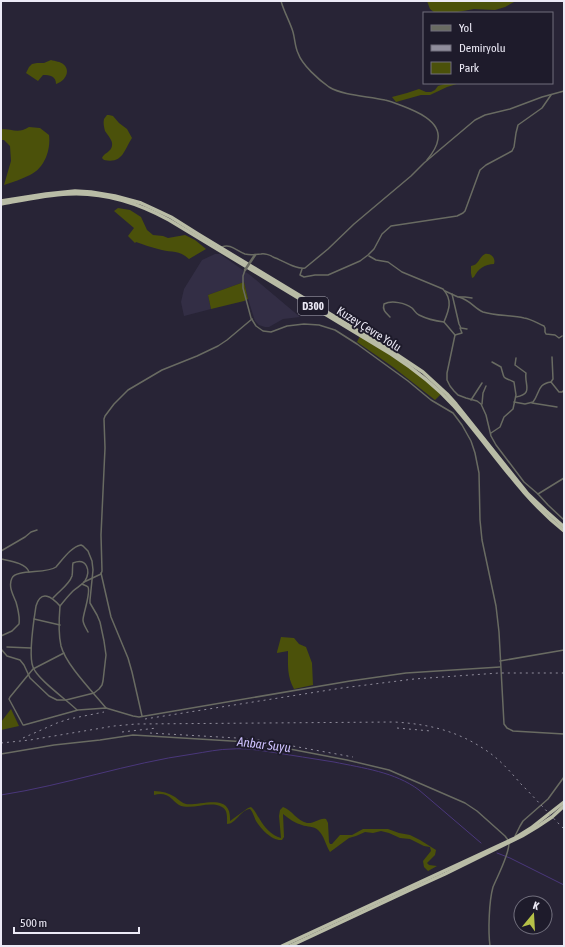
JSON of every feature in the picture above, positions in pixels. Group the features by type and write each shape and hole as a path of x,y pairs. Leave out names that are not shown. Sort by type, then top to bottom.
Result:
{"highway":[{"name":"Kuzey Çevre Yolu","path":"1,202 68,191 91,192 115,196 141,203 162,212 423,372 456,404 528,494 564,527"},
{"name":"Kuzey Çevre Yolu","path":"1,202 62,194 91,195 129,202 152,211 169,220 391,354 421,374 454,406 525,494 564,531"},
{"path":"508,842 531,828 564,802"},
{"path":"290,946 432,880 508,842 537,827 564,807"},
{"path":"282,946 486,853"}],"street":[{"path":"281,1 293,32 298,54 301,60 322,82 338,91 386,100 424,115 432,122 437,129 439,137 433,151 424,163"},
{"path":"551,95 542,108 520,122 512,151 495,159 480,170 474,189 463,213 457,216 391,226 382,234 374,249 360,261 326,276 315,275 303,277 300,275 302,269 308,266 354,224 475,120 480,117 542,97 564,92"},
{"path":"222,248 228,246 244,253 273,256 302,269"},
{"path":"255,255 245,270 243,276 243,288 252,319 256,326 263,331 271,332 287,326 304,324 319,325 334,330 357,344 408,381 431,400 453,413 462,425 475,452 479,473 482,540 496,606 499,632 503,722 505,726 513,731 564,734"},
{"path":"368,255 376,260 388,262 402,272 440,287 459,298 468,300 482,311 493,314 527,318 544,326 546,334 554,335 559,338 562,336"},
{"path":"444,322 450,305 445,291"},
{"path":"452,294 456,315 462,333 455,336"},
{"path":"459,298 465,296 472,298"},
{"path":"390,317 384,310 383,306 385,303 395,302 403,304 412,308 417,314 435,321 444,322 455,336"},
{"path":"142,716 128,658 111,617 101,573 101,535 105,448 104,419 114,404 128,390 162,370 218,346 252,319"},
{"path":"460,327 466,329"},
{"path":"455,336 448,366 447,380 450,386 455,393 481,404 488,418 491,434 496,445 522,479 564,520"},
{"path":"551,382 553,379 552,357"},
{"path":"516,358 515,365 526,373 525,378 527,386 523,395 516,397"},
{"path":"491,434 500,427 504,417 513,409 516,397 514,382 503,377 501,367 492,362"},
{"path":"551,382 558,392 561,393 564,390"},
{"path":"532,403 542,385 551,382"},
{"path":"471,400 482,383"},
{"path":"481,404 486,386"},
{"path":"514,402 557,407"},
{"path":"538,494 564,478"},
{"path":"1,551 37,530"},
{"path":"1,636 12,631 19,624 17,607 11,588 11,579 14,575 54,569 77,546 81,545 86,548 90,556 93,570 90,604 100,622 106,655 102,686 97,692 94,693 66,700 54,699 33,681 20,660 7,656 1,650"},
{"path":"1,559 18,563 26,567 29,572"},
{"path":"53,598 71,578 72,565 74,562 83,562 87,566 87,574 84,582"},
{"path":"101,573 84,582 72,592 60,606 60,638 64,653 70,664 106,708"},
{"path":"82,584 87,586 88,590 87,606 83,620 88,632"},
{"path":"60,606 53,598 45,596 38,599 34,619 31,662 33,669 43,680 78,710"},
{"path":"34,619 60,625"},
{"path":"7,647 31,648"},
{"path":"500,661 564,650"},
{"path":"64,653 33,669 10,696 9,698 22,725 24,726 78,710 106,708 133,716 142,716 406,673 500,667"},
{"path":"1,754 54,745 113,739 134,735 269,745 347,760 389,770 465,803 477,811 506,836 509,845 493,889 491,900 490,946"},
{"path":"515,838 523,821 548,799 564,777"}],"shaded area":[{"path":"215,254 220,254 250,275 300,317 283,319 269,327 259,325 255,321 244,282 208,295 211,309 184,316 181,302 184,289 202,260"}],"green space":[{"path":"427,1 516,1 495,10 474,9 458,12 434,12 430,9"},
{"path":"51,60 62,63 66,67 66,76 59,83 56,84 55,79 50,76 43,75 38,81 26,73 32,64 44,63"},
{"path":"445,84 457,84 430,95 421,95 396,102 392,97 419,89 426,92 431,92 438,86"},
{"path":"107,115 113,116 127,129 132,138 122,155 115,160 110,161 102,158 112,146 111,140 105,131 104,126 104,119"},
{"path":"29,127 40,128 49,135 49,146 46,158 40,168 35,172 24,178 4,185 11,161 10,146 4,140 1,140 1,129 18,131"},
{"path":"118,208 130,210 141,217 147,230 153,235 168,238 185,235 195,240 206,249 189,259 178,252 162,250 136,242 135,243 128,236 134,228 114,211"},
{"path":"485,254 492,256 494,264 482,268 472,278 471,266 476,264"},
{"path":"244,282 248,299 211,309 208,295"},
{"path":"360,336 418,374 441,394 435,400 393,367 357,342"},
{"path":"281,637 294,638 299,644 306,647 312,663 313,685 294,689 289,675 288,651 277,653"},
{"path":"11,709 19,726 1,730 1,722"},
{"path":"154,791 168,793 186,804 208,802 220,803 225,805 229,810 230,821 248,808 251,807 268,830 281,838 279,816 280,810 283,807 303,822 312,823 321,819 326,819 328,823 330,844 332,844 340,835 352,835 363,829 388,829 410,835 436,850 435,855 427,863 429,865 437,866 428,871 424,867 423,861 431,851 430,847 389,833 381,831 373,833 365,832 349,838 330,852 318,830 297,823 283,814 284,837 282,840 278,840 274,839 264,831 256,821 250,809 243,812 233,822 227,824 226,812 222,807 212,805 184,807 166,795 154,795"}],"waterway":[{"name":"Anbar Suyu","path":"1,795 49,786 169,758 222,750 252,749 356,766 400,779 419,790 481,843"},
{"path":"497,853 564,885"}],"railway":[{"path":"145,719 342,688 414,679 499,673 564,673"},
{"path":"23,738 69,719 104,712"},
{"path":"1,743 136,724 407,723 443,730 465,738 491,754 564,829"},
{"path":"122,732 157,728"},
{"path":"397,728 431,731"},
{"path":"150,733 254,739 353,757"}]}
